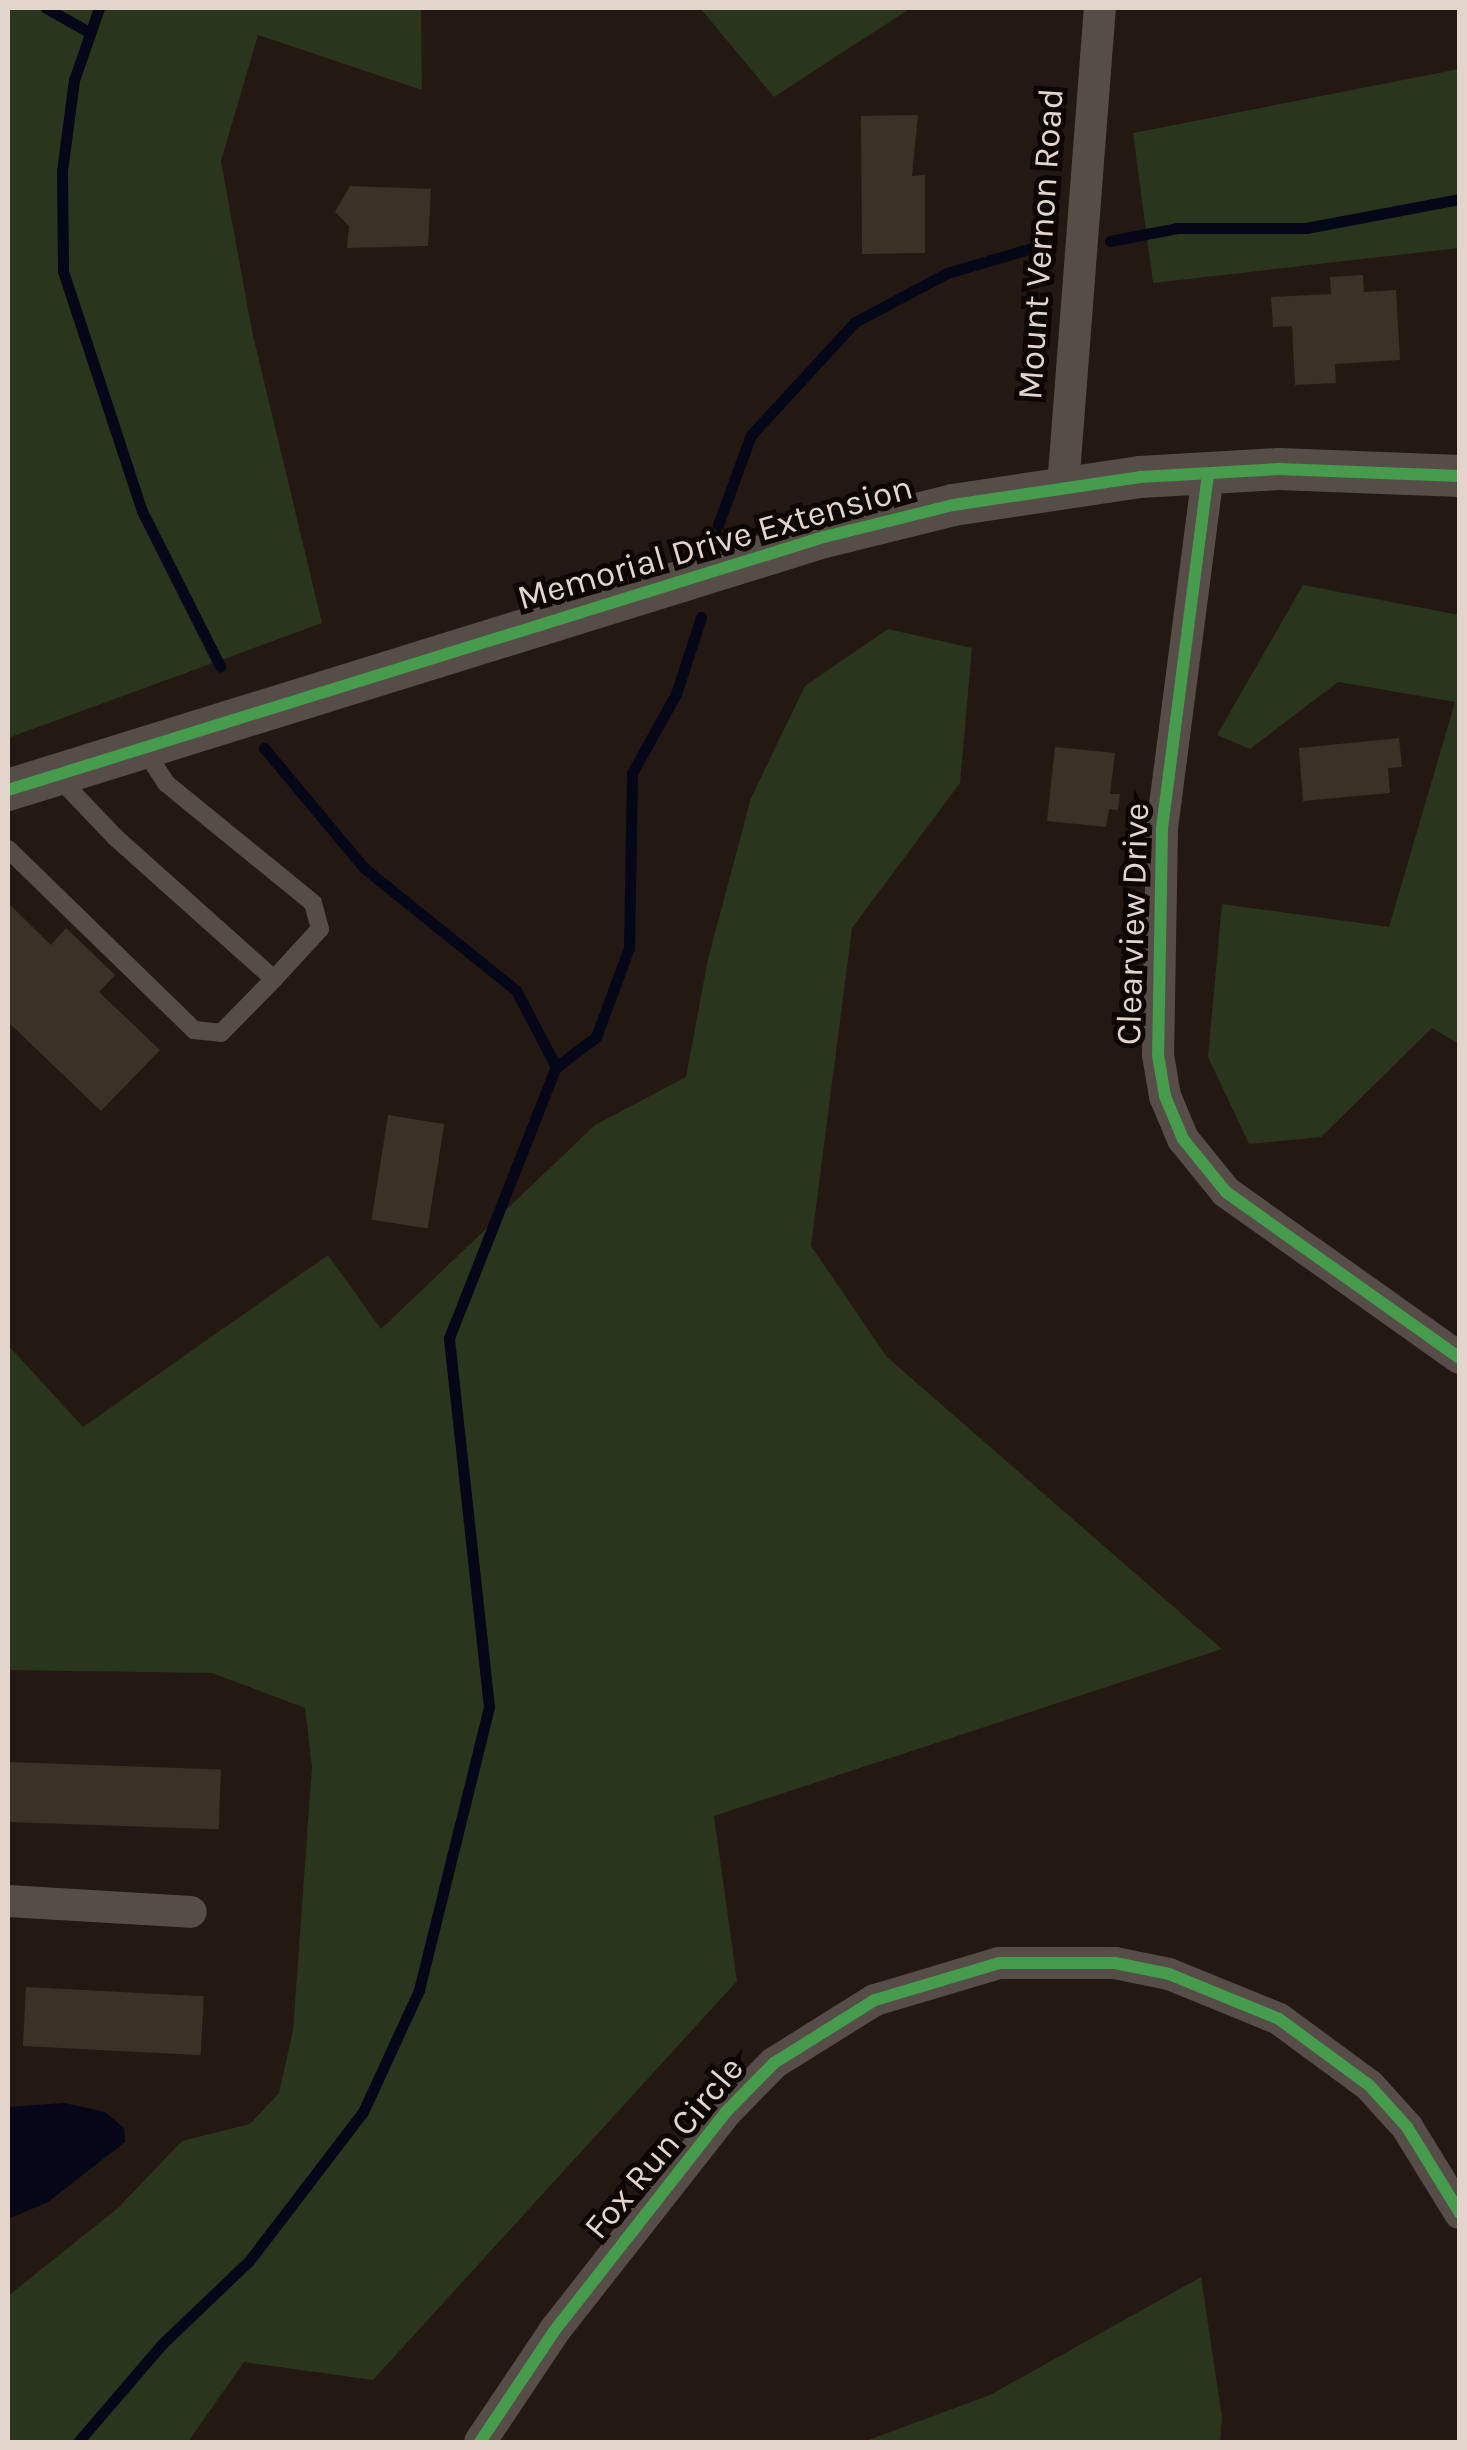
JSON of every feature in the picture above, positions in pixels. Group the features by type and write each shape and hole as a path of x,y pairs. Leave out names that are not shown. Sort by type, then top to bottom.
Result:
{"street":[{"name":"Mount Vernon Road","path":"1062,487 1100,8"},
{"name":"Memorial Drive Extension","path":"8,790 824,537 953,504 1062,487 1208,474 1378,469 1460,476"},
{"name":"Clearview Drive","path":"1208,474 1162,830 1158,1055 1165,1096 1183,1139 1226,1192 1460,1358"},
{"path":"8,1901 191,1912"},
{"name":"Fox Run Circle","path":"480,2442 555,2330 726,2112 774,2063 829,2022 875,2000 999,1964 1052,1960 1170,1974 1280,2019 1369,2085 1418,2142 1460,2213"}],"lane":[{"path":"8,848 194,1030 221,1034 320,930 313,903 166,783 144,748"},
{"path":"56,775 115,838 274,979"}],"green space":[{"path":"8,8 421,8 422,90 258,35 221,161 252,331 322,623 8,738"},
{"path":"700,8 911,8 774,97"},
{"path":"1459,69 1459,248 1153,283 1133,133"},
{"path":"1303,585 1459,615 1459,1044 1432,1028 1321,1137 1249,1144 1208,1057 1222,904 1389,927 1455,702 1338,682 1250,749 1217,735"},
{"path":"888,629 972,648 960,783 852,928 811,1246 887,1357 1222,1649 714,1816 737,1981 373,2380 244,2362 188,2442 8,2442 8,2296 118,2208 182,2141 250,2124 279,2093 293,2030 312,1767 305,1708 212,1673 8,1670 8,1345 83,1427 328,1255 381,1329 595,1125 686,1077 708,959 751,798 805,686"},
{"path":"1201,2277 1222,2417 1220,2442 863,2442 990,2395"}],"water":[{"path":"64,2103 105,2112 124,2128 125,2142 48,2202 8,2219 8,2107"}],"building":[{"path":"918,115 912,176 925,175 925,253 862,254 861,116"},
{"path":"350,186 431,189 428,246 347,248 349,226 335,212"},
{"path":"1363,275 1364,292 1396,290 1400,360 1335,364 1336,383 1295,385 1292,326 1273,327 1271,297 1331,294 1330,277"},
{"path":"1399,738 1402,767 1388,768 1390,793 1303,801 1299,748"},
{"path":"1055,747 1115,753 1110,794 1120,794 1118,810 1109,809 1106,827 1047,821"},
{"path":"8,903 51,945 66,928 115,975 99,992 160,1050 101,1111 8,1022"},
{"path":"388,1115 444,1124 428,1229 371,1220"},
{"path":"9,1762 221,1769 219,1829 8,1822"},
{"path":"26,1987 204,1996 201,2055 23,2046"}],"waterway":[{"path":"46,8 89,32"},
{"path":"99,8 74,80 62,171 63,271 142,511 220,666"},
{"path":"1110,241 1177,228 1306,228 1460,199"},
{"path":"718,525 751,435 855,322 947,273 1052,242"},
{"path":"78,2442 161,2345 249,2261 363,2112 419,1990 489,1707 449,1338 556,1067 596,1037 629,948 632,773 676,694 701,617"},
{"path":"264,748 364,868 516,990 556,1067"}],"cycle path":[{"path":"8,790 824,537 953,505 1140,477 1279,469 1460,476"},
{"path":"1208,474 1162,830 1158,1055 1165,1096 1183,1139 1226,1192 1460,1358"},
{"path":"480,2442 555,2330 726,2112 774,2063 875,2000 999,1963 1115,1963 1169,1974 1279,2019 1369,2085 1407,2127 1460,2213"}]}
